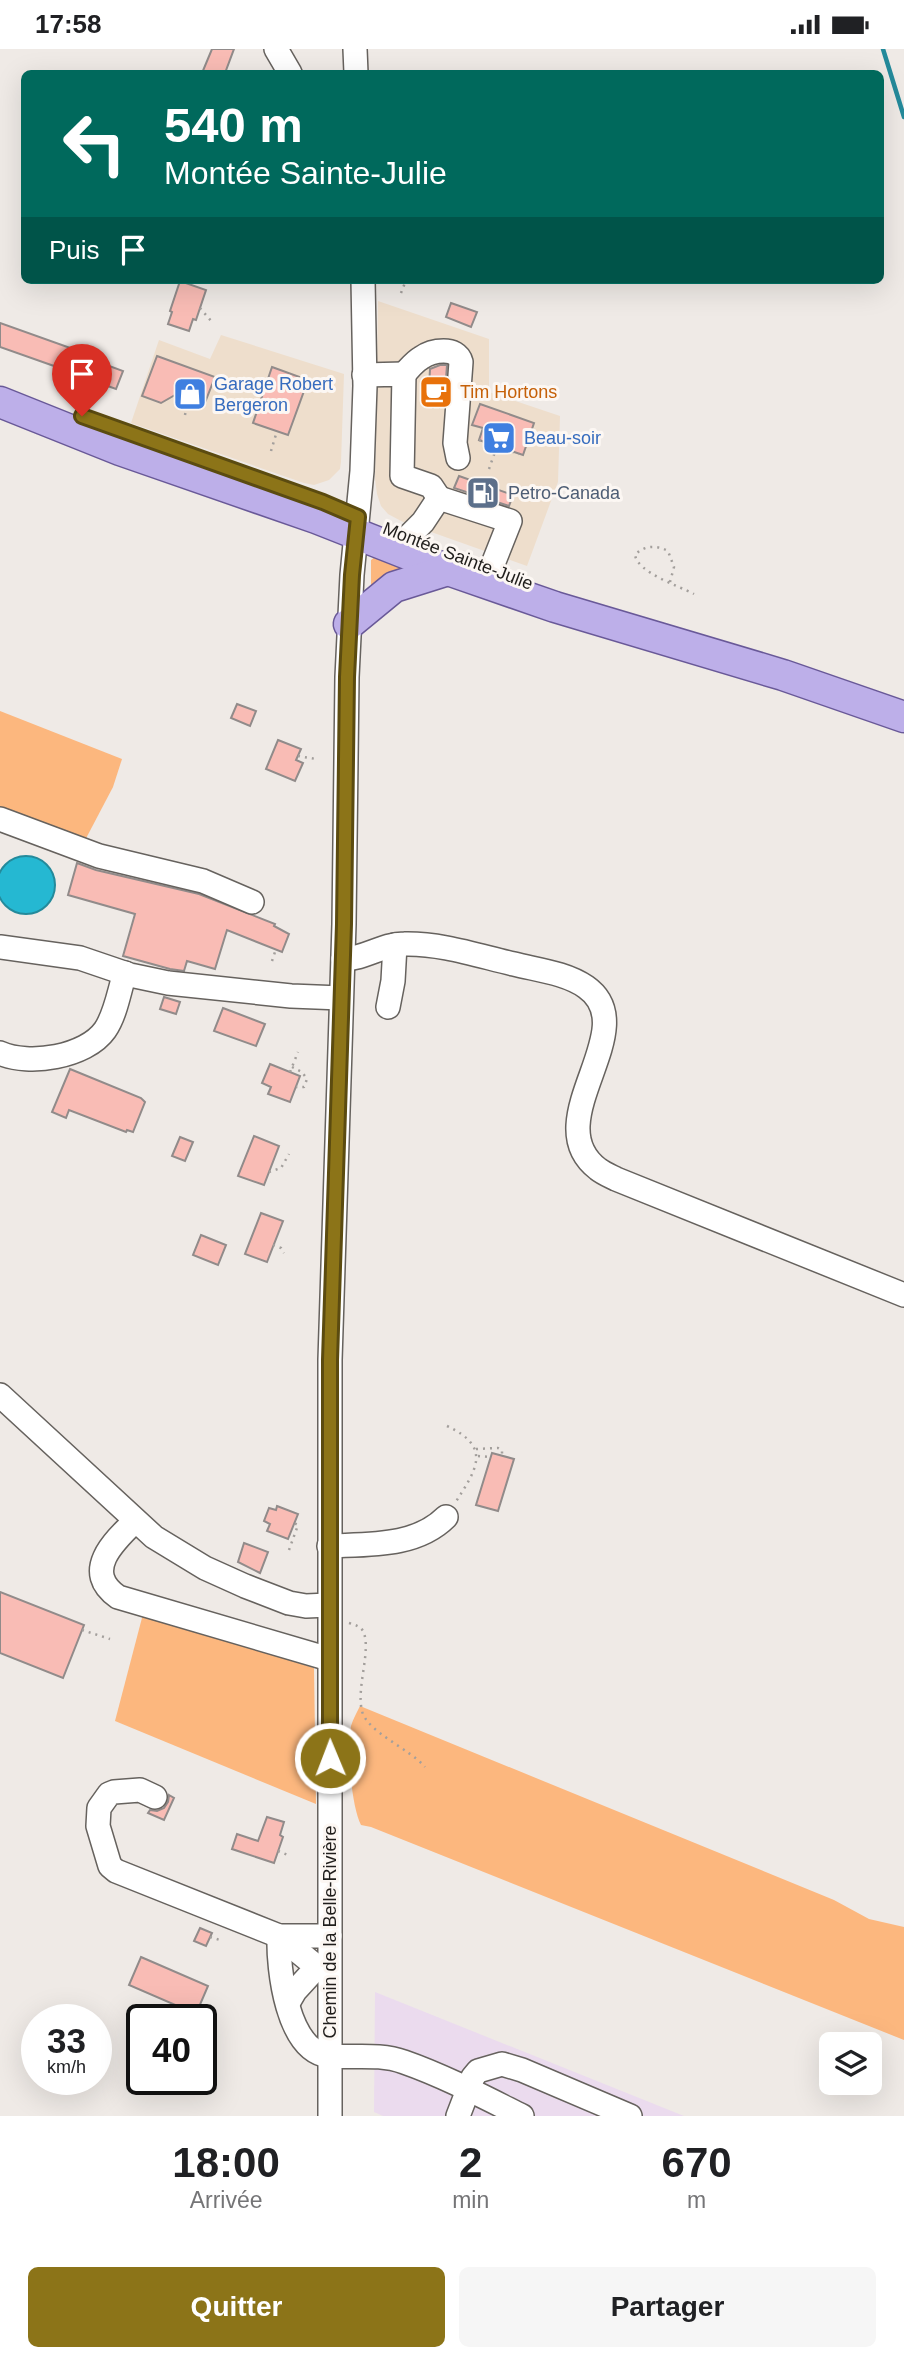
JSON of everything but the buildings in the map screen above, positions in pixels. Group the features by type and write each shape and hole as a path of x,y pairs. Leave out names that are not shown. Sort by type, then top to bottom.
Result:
{"main road":[{"name":"Montée Sainte-Julie","path":"0,387 323,502 357,526 448,570 555,607 783,675 904,717"},
{"name":"Montée Sainte-Julie","path":"0,401 120,450 279,505 407,538 560,594 677,643"},
{"path":"349,624 394,587 448,570"}],"street":[{"path":"276,49 288,70"},
{"path":"355,49 356,70"},
{"name":"Chemin de la Belle-Rivière","path":"330,2116 330,2056 324,1967 330,1936 330,1360 343,959 349,624 362,471 363,284"},
{"path":"458,458 456,443 460,357 453,352 429,353 419,358 404,375 402,476 431,486 439,498 510,521 491,569"},
{"path":"364,375 404,375"},
{"path":"362,471 380,462 403,458"},
{"path":"407,538 424,522 439,498"},
{"path":"0,819 99,856 203,881 252,902"},
{"path":"343,959 361,958 385,947 404,944 444,949 554,973 585,986 599,1002 605,1022 599,1051 582,1099 578,1131 585,1153 598,1169 904,1295"},
{"path":"388,1007 396,945"},
{"path":"0,947 78,958 124,973 168,983 341,998"},
{"path":"0,1053 12,1058 40,1059 70,1053 91,1043 106,1029 124,973"},
{"path":"0,1395 154,1537 194,1562 245,1586 329,1613"},
{"path":"329,1546 414,1538 435,1528 446,1517"},
{"path":"135,1521 109,1550 102,1563 100,1572 107,1589 118,1597 329,1659"},
{"path":"155,1797 135,1789 114,1792 103,1801 97,1816 98,1826 110,1865 116,1871 279,1936 324,1967 295,1991 288,2003"},
{"path":"279,1936 330,1936"},
{"path":"279,1936 278,1962 288,2003 303,2040 313,2050 330,2056 387,2057 404,2062 522,2116"},
{"path":"458,2116 478,2071 502,2064 630,2116"}],"path":[{"path":"401,293 404,284"},
{"path":"200,308 212,322"},
{"path":"428,407 430,369"},
{"path":"185,415 188,400"},
{"path":"271,451 277,431"},
{"path":"479,440 519,454"},
{"path":"489,469 497,446"},
{"path":"670,582 674,566 668,551 650,547 640,549 635,555 636,561 643,569 670,582 695,594"},
{"path":"298,756 316,759"},
{"path":"272,961 275,949"},
{"path":"290,1072 298,1052"},
{"path":"292,1067 302,1072 307,1079 304,1087 296,1087"},
{"path":"269,1172 281,1168 289,1154"},
{"path":"273,1245 281,1248 284,1253"},
{"path":"446,1517 475,1468 478,1456 476,1448 464,1434 447,1426"},
{"path":"476,1448 498,1448 502,1450 502,1456"},
{"path":"478,1456 490,1457"},
{"path":"289,1551 298,1525 294,1523"},
{"path":"329,1613 360,1627 364,1633 365,1649 359,1685 362,1714 371,1727 416,1756 425,1767"},
{"path":"82,1630 110,1639"},
{"path":"278,1851 290,1856"},
{"path":"210,1937 223,1941"}],"shaded area":[{"path":"378,301 489,339 489,392 560,416 558,482 527,566 403,522 388,514 381,506 375,479"},
{"path":"221,335 344,374 341,462 340,469 329,480 314,485 304,483 131,423 159,340 210,359"},
{"path":"376,556 416,569 371,590 371,560"},
{"path":"0,711 122,759 113,787 82,846 0,813"},
{"path":"143,1614 314,1668 316,1804 115,1721"},
{"path":"360,1706 834,1900 869,1919 904,1927 904,2040 361,1825 352,1791 349,1748 351,1726"},
{"path":"375,1992 684,2116 383,2116 374,2112"}],"water":[{"path":"15,858 37,858 50,869 54,879 53,896 37,912 15,912 -1,896 -1,874"}],"waterway":[{"path":"883,49 904,117"}],"place":[{"name":"Tim Hortons","path":"436,392"},
{"name":"Garage Robert Bergeron","path":"190,394"},
{"name":"Beau-soir","path":"499,438"},
{"name":"Petro-Canada","path":"483,493"}],"route":[{"path":"82,416 358,517 347,677 344,924 330,1360 330,1758"}]}
